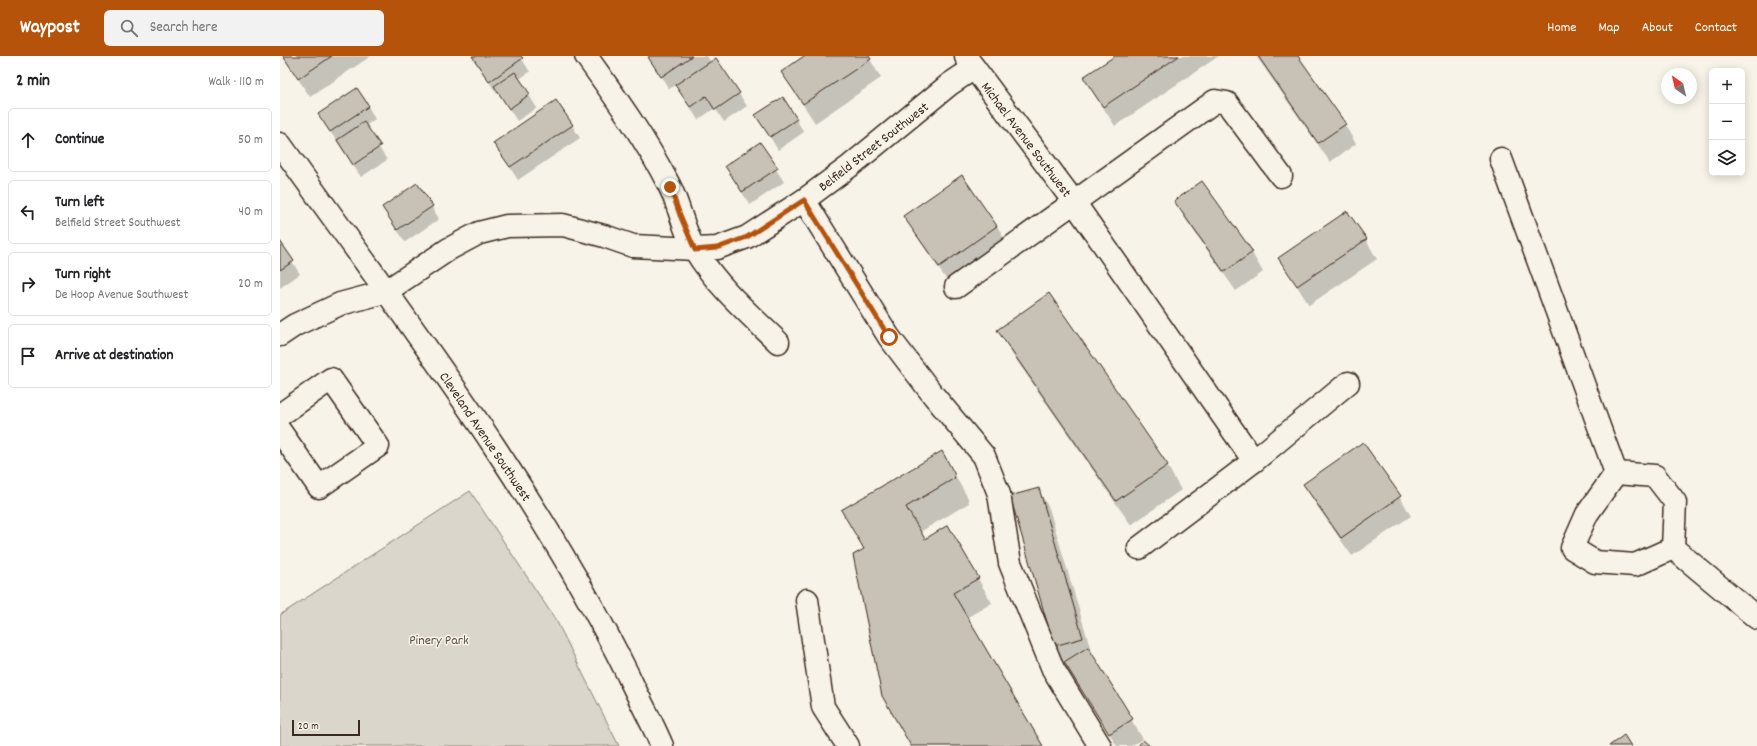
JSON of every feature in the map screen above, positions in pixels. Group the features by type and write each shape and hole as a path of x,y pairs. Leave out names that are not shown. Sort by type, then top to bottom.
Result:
{"street":[{"path":"586,56 618,100 670,187 695,250 723,289 778,342"},
{"name":"Belfield Street Southwest","path":"280,335 295,325 340,304 386,292 479,233 507,226 563,225 604,236 633,246 695,250 717,248 747,237 804,200 850,166 950,84 969,62"},
{"name":"Michael Avenue Southwest","path":"969,62 1074,202 1254,461"},
{"path":"956,287 1215,101 1227,103 1282,176"},
{"name":"Cleveland Avenue Southwest","path":"280,144 476,418 558,546 605,629 662,746"},
{"path":"1501,159 1616,473"},
{"path":"804,200 889,337 934,396 984,456 999,494 1010,563 1053,669 1097,745"},
{"path":"280,415 331,379 378,446 319,487 280,431"},
{"path":"1139,548 1254,461 1348,383"},
{"path":"1616,473 1656,476 1675,502 1673,548"},
{"path":"1616,473 1587,514 1572,548 1595,562 1635,565 1673,548"},
{"path":"1673,548 1757,618"},
{"path":"807,600 823,707 848,746"}],"green space":[{"name":"Pinery Park","path":"470,491 557,622 619,746 280,746 280,615"}],"building":[{"path":"283,56 332,56 298,79"},
{"path":"472,56 521,56 523,58 489,82"},
{"path":"692,56 661,77 648,57"},
{"path":"804,56 869,56 871,59 803,104 781,72"},
{"path":"1115,56 1179,56 1103,107 1083,77"},
{"path":"1258,56 1298,56 1346,124 1318,143"},
{"path":"716,58 740,93 715,110 706,96 690,107 675,85"},
{"path":"515,72 530,94 509,109 494,86"},
{"path":"357,88 369,106 330,132 318,114"},
{"path":"783,97 797,119 770,137 755,115"},
{"path":"556,100 573,125 510,167 493,143"},
{"path":"364,122 381,146 353,165 337,140"},
{"path":"760,142 778,168 742,192 725,166"},
{"path":"962,175 997,226 939,267 903,216"},
{"path":"1202,181 1253,252 1224,272 1174,201"},
{"path":"417,183 433,206 397,230 382,207"},
{"path":"1347,211 1367,239 1297,286 1278,258"},
{"path":"280,241 294,261 280,270"},
{"path":"1049,293 1168,465 1116,501 997,330"},
{"path":"1363,442 1401,496 1341,538 1303,484"},
{"path":"942,451 954,473 955,478 906,507 925,539 948,525 979,578 953,593 1043,746 911,746 882,696 853,555 864,549 841,510"},
{"path":"1039,488 1083,638 1054,646 1010,496"},
{"path":"1088,647 1133,719 1109,734 1064,662"},
{"path":"1624,735 1631,746 1609,746"},
{"path":"1143,740 1150,746 1138,746"}],"route":[{"path":"670,187 695,250 717,248 747,237 804,200 889,337"}]}
